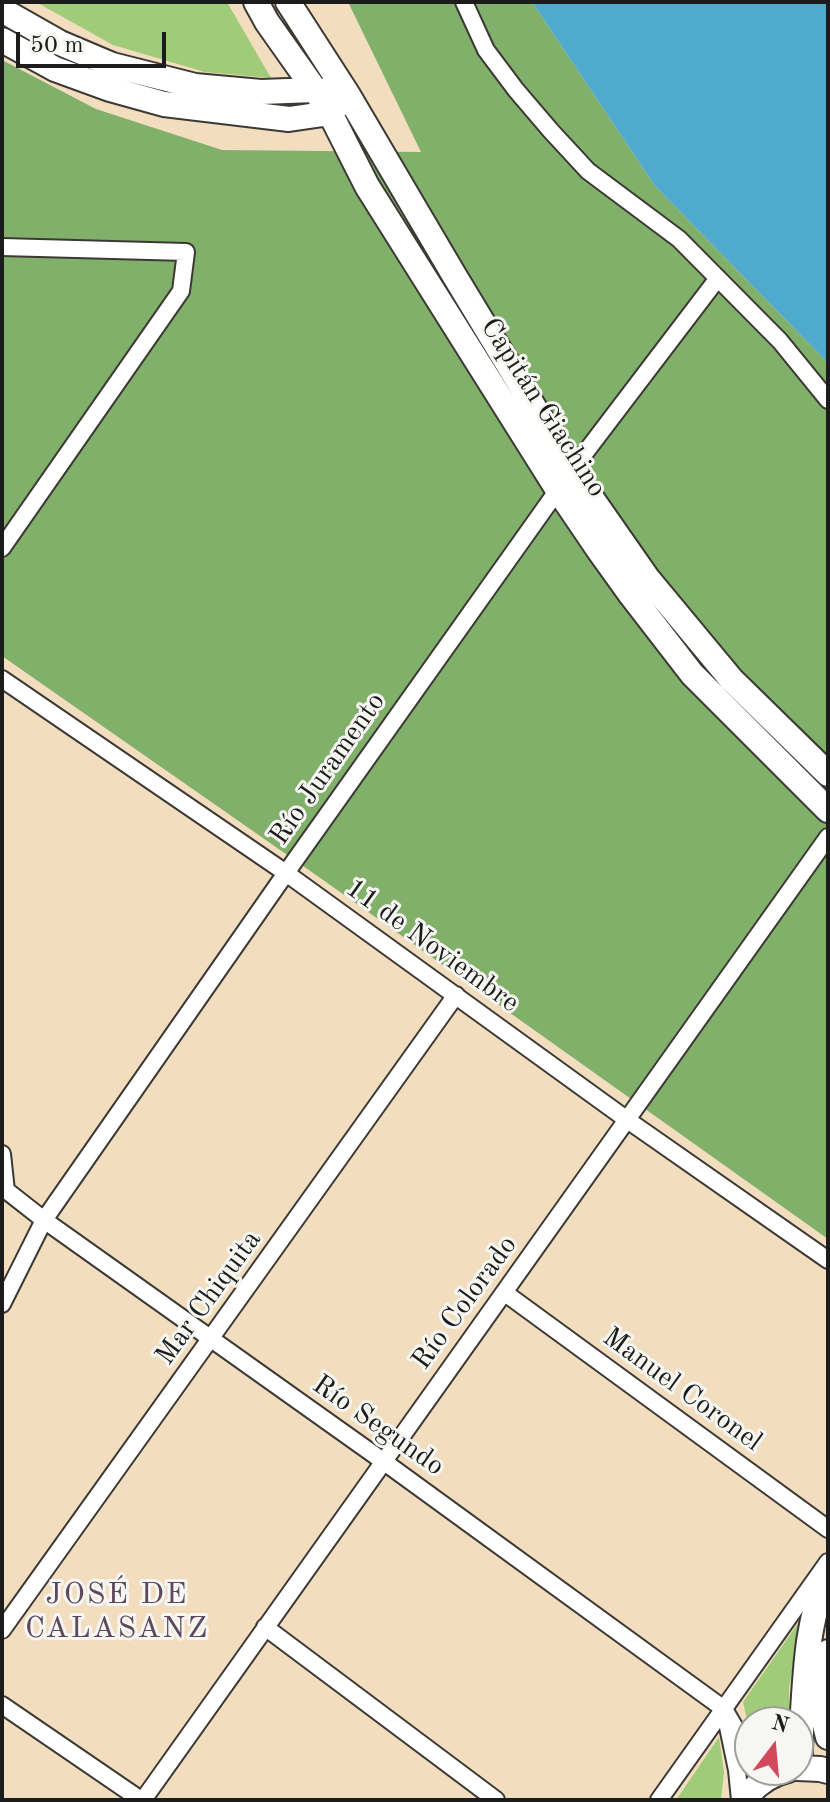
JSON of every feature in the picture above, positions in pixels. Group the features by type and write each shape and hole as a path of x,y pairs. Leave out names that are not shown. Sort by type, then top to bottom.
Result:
{"main road":[{"name":"Capitán Giachino","path":"256,2 330,113 367,186 565,480 731,679 828,774"},
{"name":"Capitán Giachino","path":"288,2 348,95 454,275 631,595 692,674 828,810"},
{"path":"2,10 60,43 112,65 195,86 261,92 315,90 348,95"},
{"path":"2,40 55,69 164,104 289,119 330,113 348,95"},
{"path":"802,1706 811,1627 828,1574"},
{"path":"828,1652 823,1695 828,1737"},
{"path":"742,1800 757,1786"}],"street":[{"path":"464,2 486,50 551,131 588,171 679,239 780,341 828,400"},
{"path":"2,247 186,252 181,291 2,548"},
{"name":"Río Juramento","path":"2,1304 44,1220 286,873 565,480 718,278"},
{"name":"11 de Noviembre","path":"2,679 286,873 626,1119 828,1260"},
{"name":"Río Colorado","path":"142,1800 828,837"},
{"name":"Mar Chiquita","path":"2,1630 456,995"},
{"path":"2,1154 4,1189"},
{"name":"Río Segundo","path":"4,1189 724,1709"},
{"name":"Manuel Coronel","path":"505,1293 828,1529"},
{"path":"659,1800 828,1562"},
{"path":"265,1627 496,1800"},
{"path":"2,1705 142,1800"},
{"path":"724,1709 734,1726"},
{"path":"724,1709 742,1800"}],"green space":[{"path":"36,2 227,2 271,78 205,72 113,45"},
{"path":"348,2 532,2 655,186 828,363 828,1239 2,656 2,60 96,109 222,150 421,152"},
{"path":"801,1619 789,1688 789,1706 744,1706 743,1702"},
{"path":"719,1737 724,1772 721,1800 676,1800"}],"water":[{"path":"532,2 828,2 828,363 655,186"}],"district":[{"name":"JOSÉ DE CALASANZ","path":"117,1612"}]}
